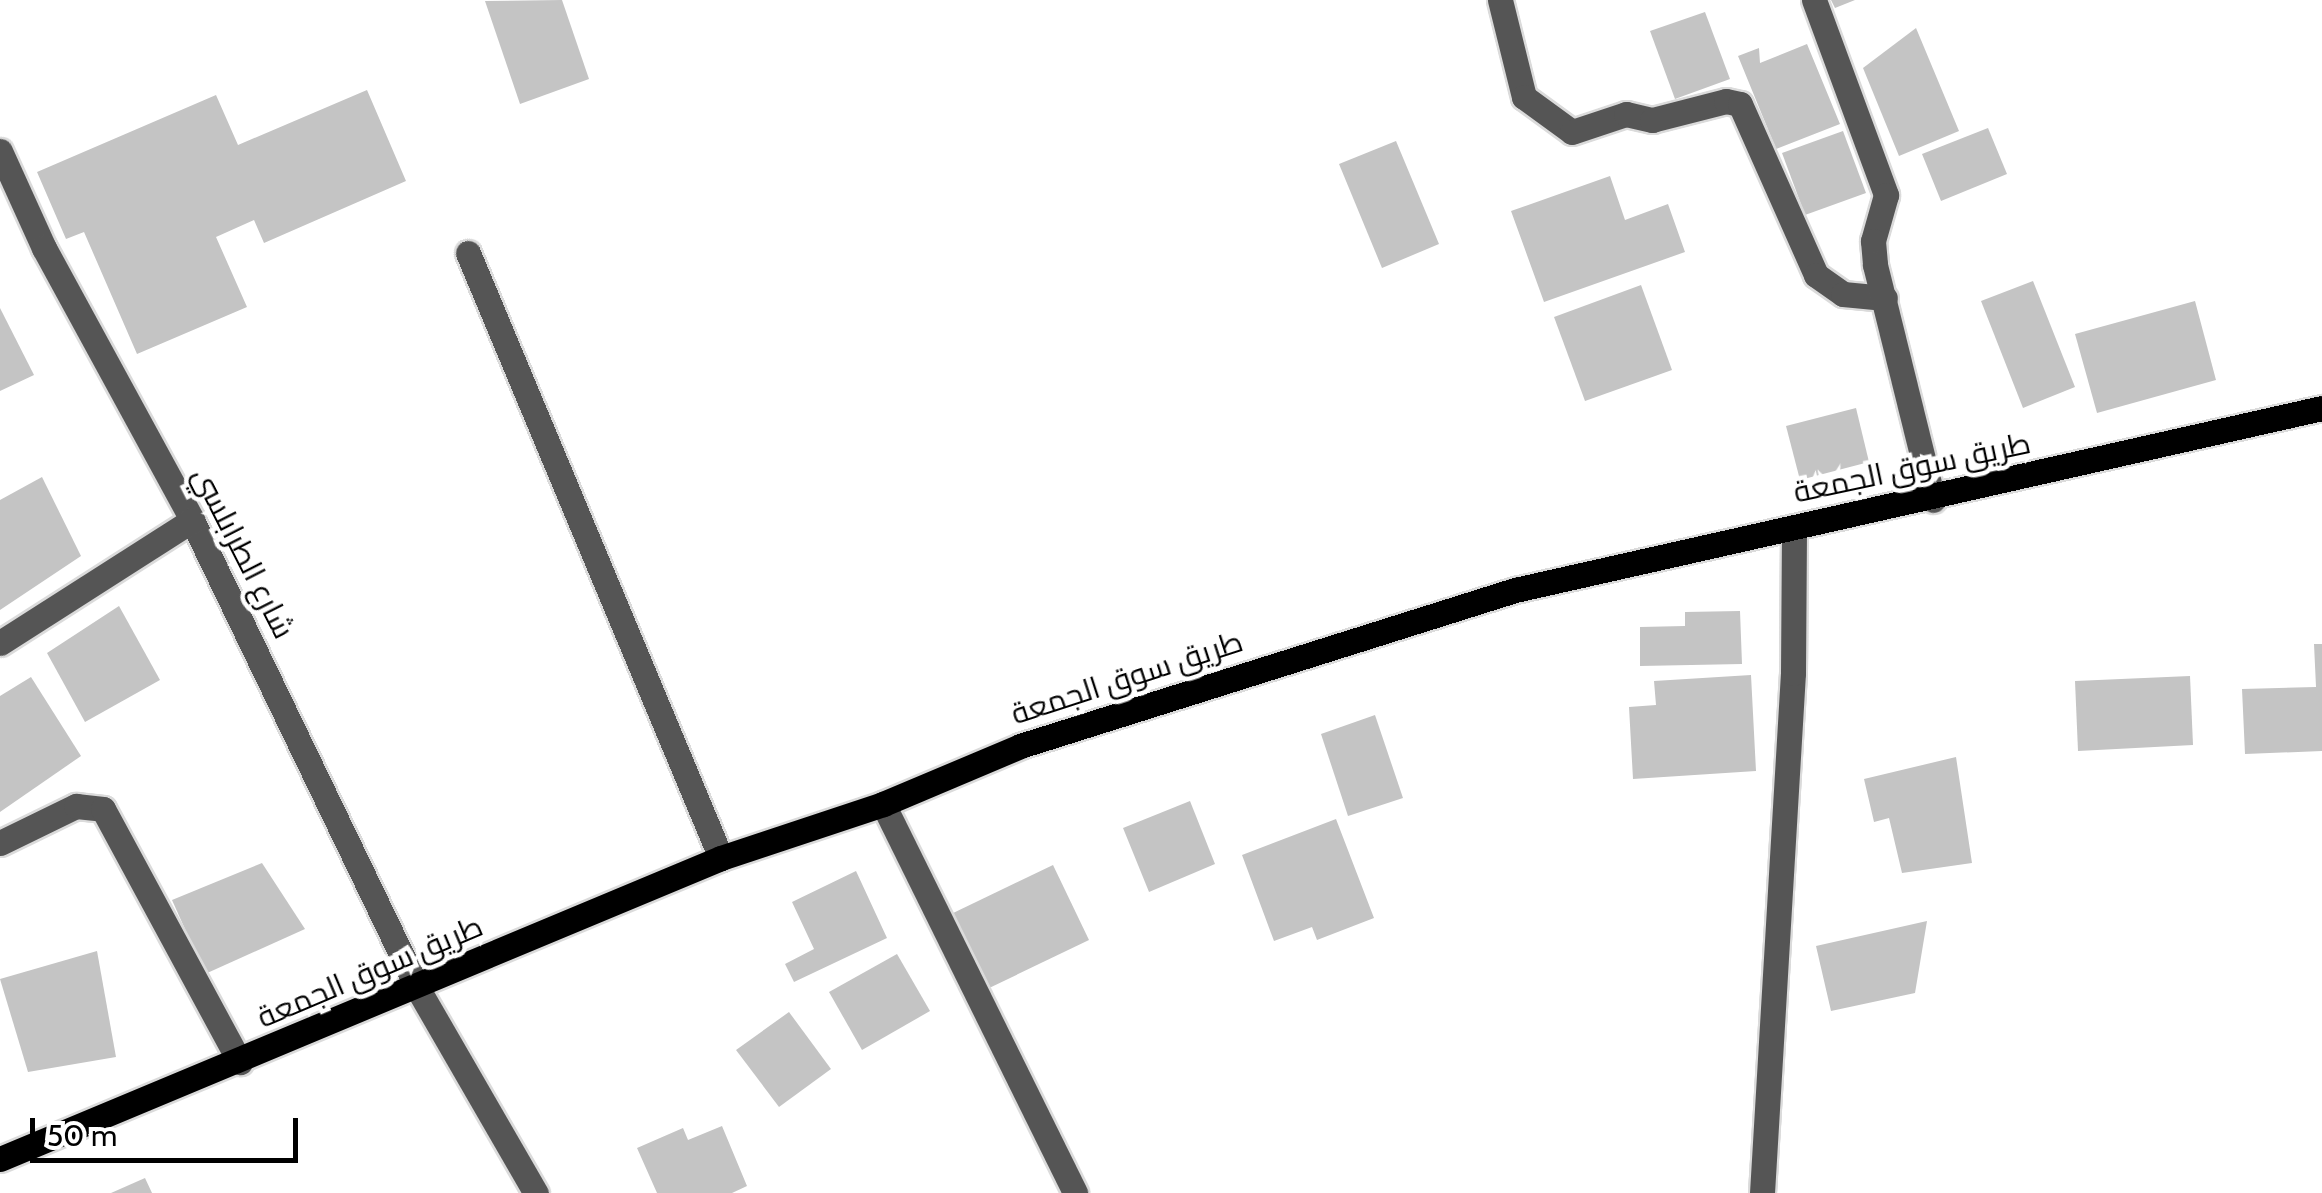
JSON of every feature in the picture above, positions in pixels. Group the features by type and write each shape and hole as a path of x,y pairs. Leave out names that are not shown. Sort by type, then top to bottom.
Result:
{"main road":[{"name":"طريق سوق الجمعة","path":"0,1159 418,989 721,858 884,804 1020,746 1515,590 1933,500 2322,408"}],"street":[{"path":"1500,0 1524,97 1572,132 1626,114 1652,120 1726,101 1740,104 1816,275 1844,294 1885,298"},
{"path":"1814,0 1886,195 1872,242 1933,500"},
{"name":"شارع الطرابلسي","path":"0,150 44,248 192,520 418,989 536,1193"},
{"path":"468,253 721,858"},
{"path":"0,643 192,520"},
{"path":"1762,1193 1792,673 1794,527"},
{"path":"884,804 1076,1193"},
{"path":"0,843 76,806 102,808 240,1062"}],"building":[{"path":"562,0 589,79 520,104 485,1"},
{"path":"1831,0 1855,0 1835,8"},
{"path":"1705,12 1730,79 1675,99 1650,31"},
{"path":"1916,28 1959,131 1899,156 1863,68"},
{"path":"1807,44 1840,124 1776,149 1738,56 1759,48 1760,63"},
{"path":"367,90 406,181 264,243 254,220 216,237 247,307 137,354 84,232 66,239 37,172 216,95 238,145"},
{"path":"1988,128 2007,174 1941,201 1922,154"},
{"path":"1843,131 1866,193 1805,215 1782,153"},
{"path":"1396,141 1439,244 1382,268 1339,164"},
{"path":"1610,176 1625,220 1668,204 1685,252 1544,302 1511,211"},
{"path":"2033,281 2075,387 2023,408 1981,301"},
{"path":"1641,285 1672,370 1585,401 1554,317"},
{"path":"2195,301 2216,380 2097,413 2075,334"},
{"path":"0,308 34,375 0,391"},
{"path":"1856,408 1869,462 1800,480 1786,426"},
{"path":"42,477 81,556 0,610 0,500"},
{"path":"119,606 160,680 85,722 47,653"},
{"path":"1740,611 1742,664 1640,666 1640,627 1685,626 1685,612"},
{"path":"2314,644 2322,644 2322,751 2245,754 2242,689 2316,687"},
{"path":"1751,675 1756,771 1633,779 1629,707 1656,705 1654,681"},
{"path":"2190,676 2193,745 2078,751 2075,681"},
{"path":"31,677 81,756 0,812 0,696"},
{"path":"1375,715 1403,798 1348,816 1321,734"},
{"path":"1956,757 1972,863 1902,873 1889,818 1874,822 1864,779"},
{"path":"1190,801 1215,864 1149,892 1123,828"},
{"path":"1336,819 1374,918 1317,940 1312,927 1274,941 1242,855"},
{"path":"262,863 305,929 205,974 172,900"},
{"path":"1053,865 1089,940 985,990 949,915"},
{"path":"856,871 887,938 794,982 785,964 814,949 792,902"},
{"path":"1927,921 1915,993 1831,1011 1816,946"},
{"path":"97,951 116,1057 28,1072 0,979"},
{"path":"897,954 930,1011 862,1050 829,992"},
{"path":"789,1012 831,1069 779,1107 736,1050"},
{"path":"722,1126 747,1186 732,1193 657,1193 637,1148 683,1128 688,1140"},
{"path":"145,1178 152,1193 111,1193"}]}
